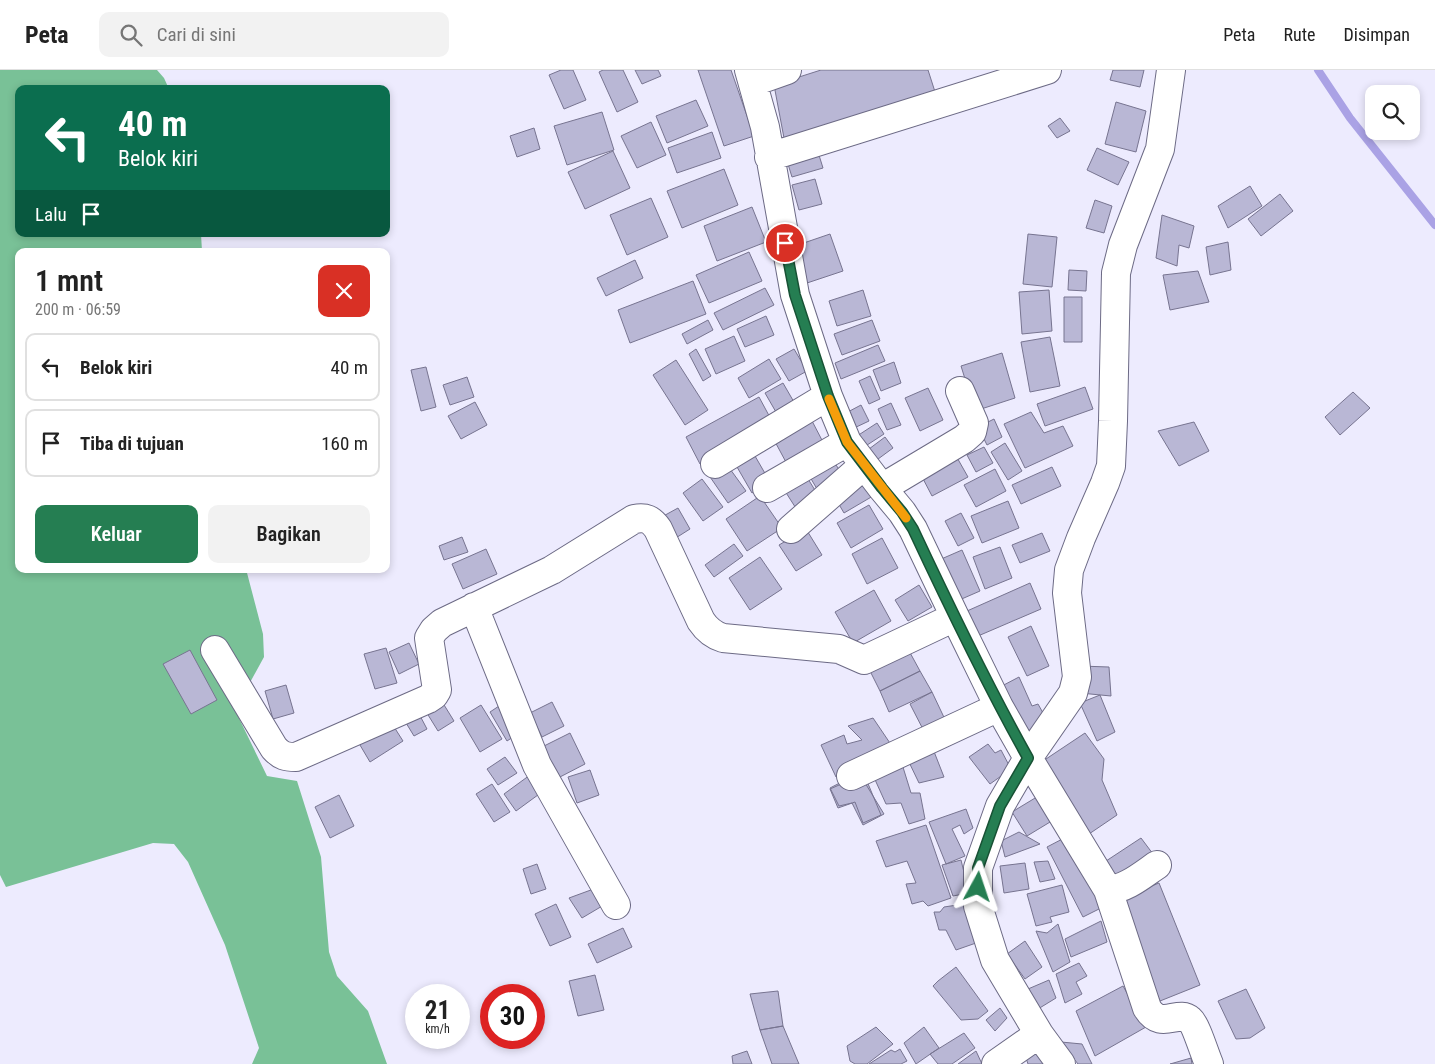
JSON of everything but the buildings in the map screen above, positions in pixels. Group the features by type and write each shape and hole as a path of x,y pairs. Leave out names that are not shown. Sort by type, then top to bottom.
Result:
{"street":[{"path":"787,70 751,76 765,127 795,295 828,396 847,442 902,512 913,529 1000,707 1028,758 1108,890 1147,1008 1155,1018 1188,1018 1209,1064"},
{"path":"1061,1064 1039,1034 995,960 978,906 978,868 1000,806 1028,758 1073,693 1077,677 1067,593 1070,570 1081,538 1111,466 1114,421 1116,273 1124,245 1160,149 1171,70"},
{"path":"769,156 1037,71"},
{"path":"882,488 964,439 972,432 974,423 960,391"},
{"path":"715,464 828,396"},
{"path":"767,488 847,442"},
{"path":"791,529 864,465"},
{"path":"215,650 274,748 280,755 296,757 434,695 438,690 429,638 442,623 552,570 634,519 641,518 648,519 658,529 700,622 715,635 723,638 839,649 864,660 955,617"},
{"path":"474,607 537,765 616,905"},
{"path":"851,776 1000,707"},
{"path":"1108,890 1116,890 1124,886 1157,865"},
{"path":"996,1064 1039,1034"}],"green space":[{"path":"0,70 157,70 167,85 15,85 15,237 201,237 202,248 15,248 15,573 247,573 263,634 264,657 235,710 267,776 297,781 321,857 329,952 337,976 368,1011 387,1064 252,1064 259,1048 225,945 188,862 174,844 153,843 6,887 0,875"}],"waterway":[{"path":"1318,70 1350,118 1435,225"}],"slow traffic":[{"path":"829,399 847,442 906,518"}],"route":[{"path":"785,243 795,295 828,396 847,442 902,512 913,529 1000,707 1028,758 1000,806 978,868 978,887"}]}
